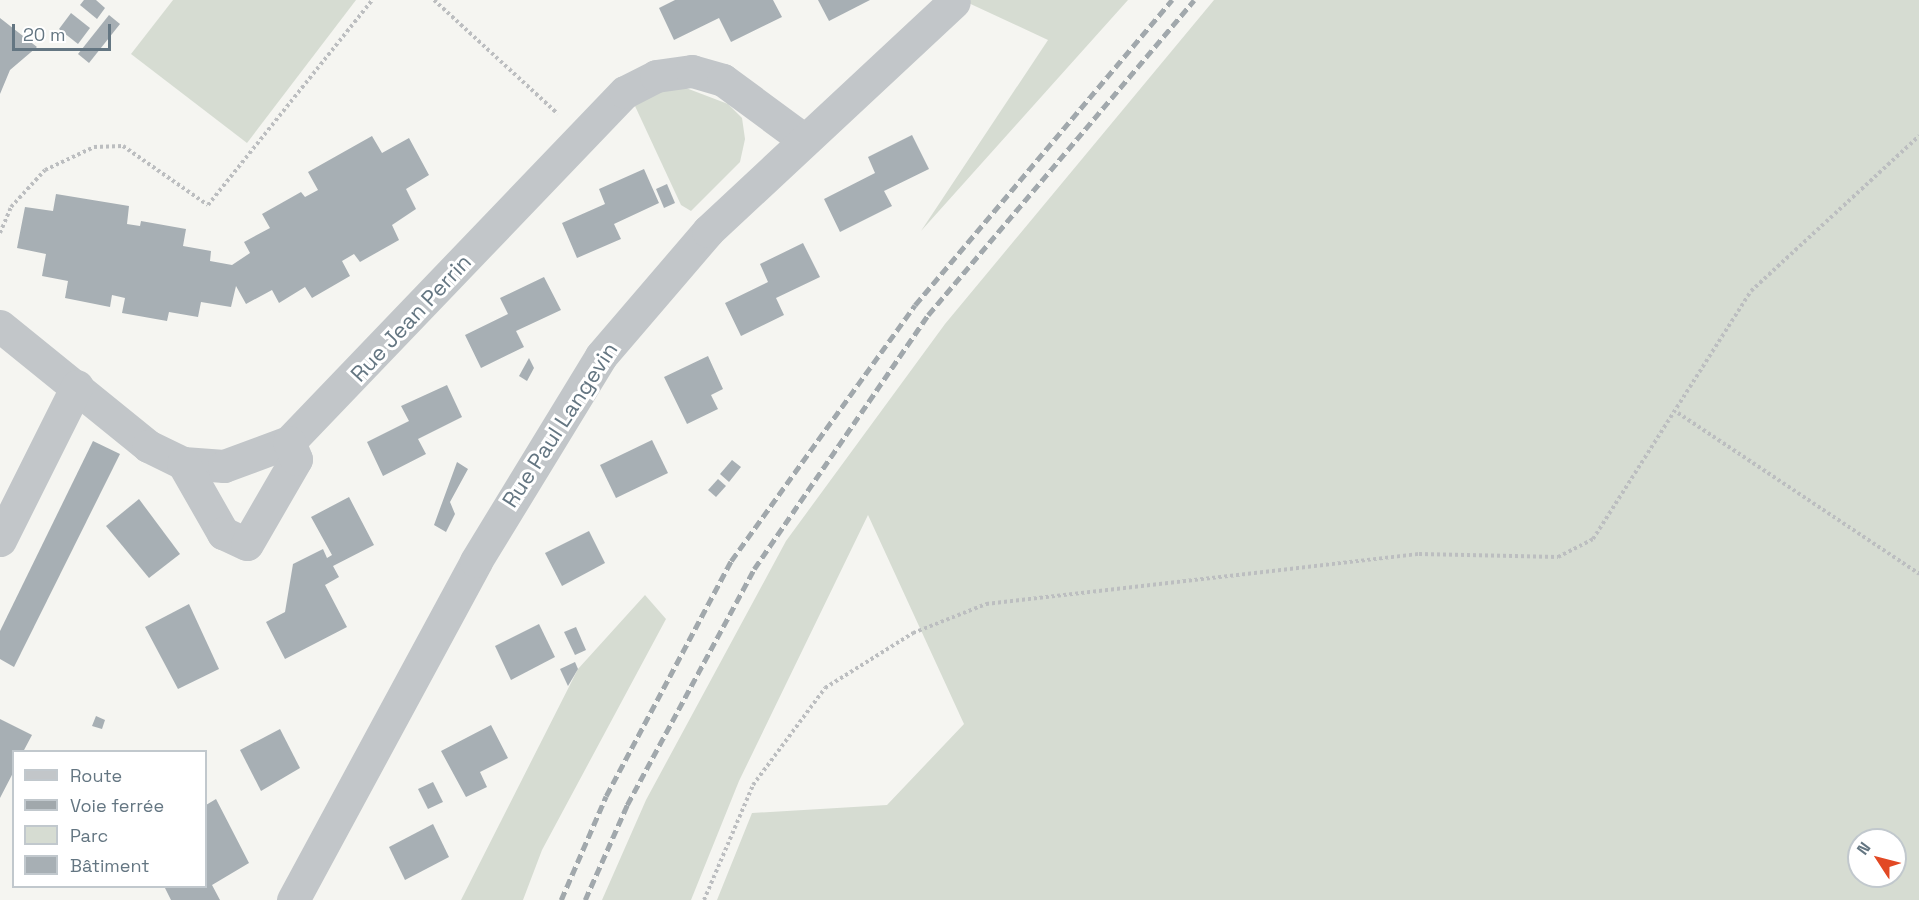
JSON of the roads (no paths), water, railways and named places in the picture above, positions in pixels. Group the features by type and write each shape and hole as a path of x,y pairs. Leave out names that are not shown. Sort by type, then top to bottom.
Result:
{"street":[{"name":"Rue Paul Langevin","path":"293,900 481,552 601,356 708,231 803,139 954,2"},
{"name":"Rue Jean Perrin","path":"0,326 77,386 148,446 183,463 224,466 289,442 625,92 656,76 692,71 723,80 803,139"},
{"path":"0,540 77,386"},
{"path":"183,463 223,533 247,544 296,459 289,442"}],"railway":[{"path":"561,900 606,796 731,561 915,305 1172,0"},
{"path":"585,900 627,805 754,569 928,315 1194,0"}]}
